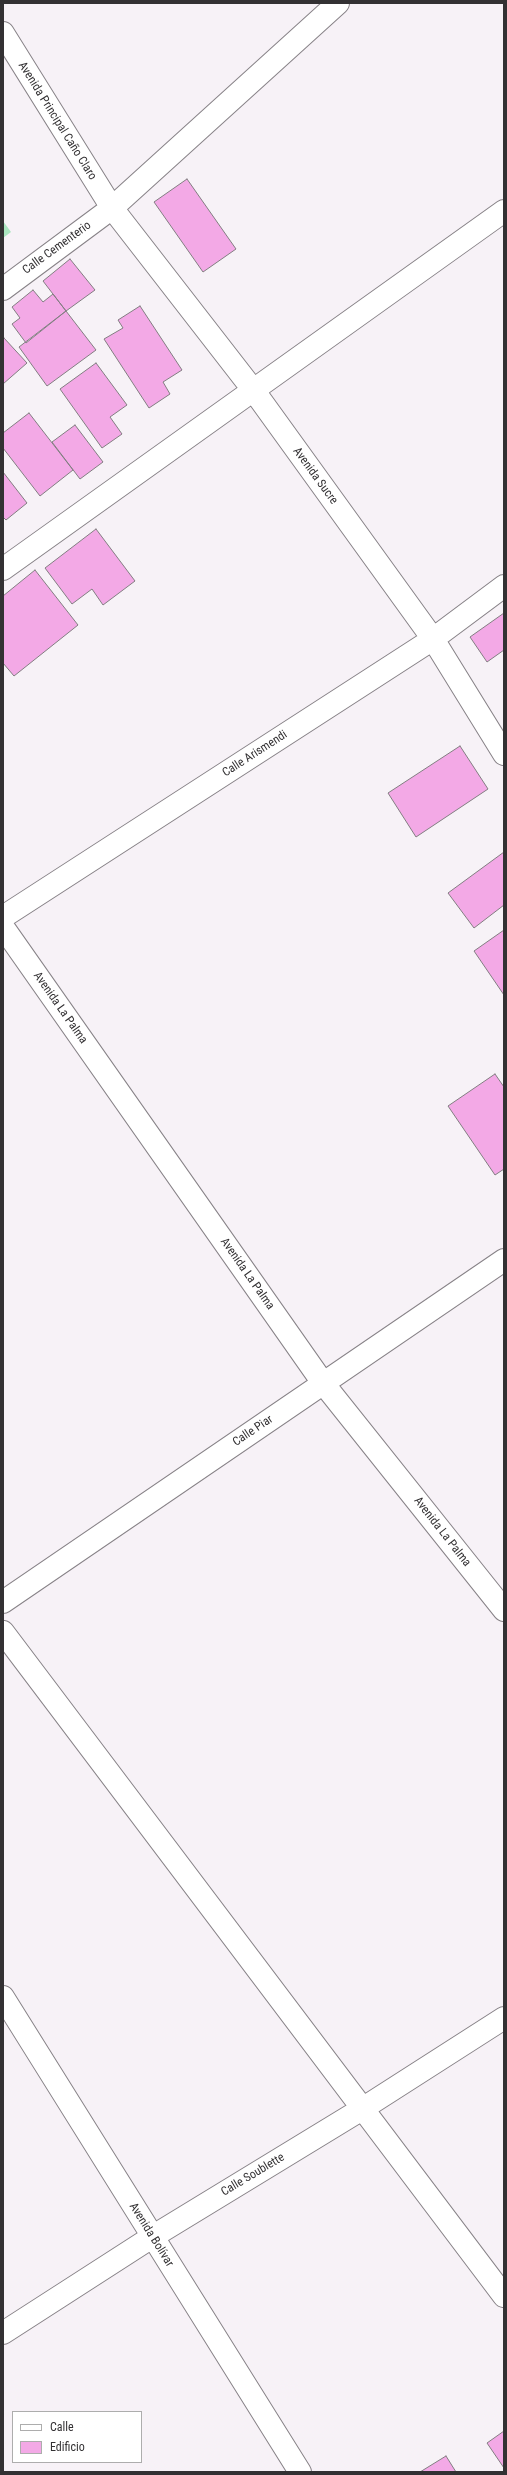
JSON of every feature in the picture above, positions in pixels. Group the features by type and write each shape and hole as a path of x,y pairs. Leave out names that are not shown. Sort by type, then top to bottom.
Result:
{"street":[{"name":"Calle Cementerio","path":"3,288 112,208 338,3"},
{"name":"Avenida Principal Caño Claro","path":"3,33 112,208"},
{"name":"Avenida Sucre","path":"112,208 254,391 433,639 504,754"},
{"path":"3,569 504,211"},
{"name":"Calle Arismendi","path":"3,917 433,639 504,586"},
{"name":"Avenida La Palma","path":"3,927 323,1383 504,1610"},
{"name":"Calle Piar","path":"3,1602 504,1260"},
{"path":"3,1632 362,2110 504,2296"},
{"name":"Avenida Bolívar","path":"3,1997 300,2472"},
{"name":"Calle Soublette","path":"3,2333 152,2237 362,2110 504,2018"}],"green space":[{"path":"3,221 11,232 3,238"}],"building":[{"path":"187,179 236,249 203,272 154,202"},
{"path":"70,259 95,290 66,311 43,281"},
{"path":"33,290 43,302 53,294 66,311 26,343 12,324 20,318 12,307"},
{"path":"140,306 182,370 163,382 170,394 149,408 104,339 123,328 118,320"},
{"path":"66,311 96,350 47,386 19,347"},
{"path":"4,338 27,363 3,384 3,339"},
{"path":"96,363 127,405 110,417 122,434 102,448 60,389"},
{"path":"29,413 73,470 40,496 3,448 3,433"},
{"path":"75,425 103,462 80,479 52,442"},
{"path":"3,472 27,503 6,520 3,517"},
{"path":"96,529 135,581 103,605 92,589 72,604 45,568"},
{"path":"35,570 78,625 14,676 3,663 3,596"},
{"path":"504,613 504,650 487,662 470,637"},
{"path":"460,746 488,789 416,837 388,793"},
{"path":"504,852 504,905 474,928 448,893"},
{"path":"504,930 504,995 474,951"},
{"path":"495,1074 504,1087 504,1169 495,1175 448,1106"},
{"path":"504,2431 504,2468 487,2443"},
{"path":"446,2456 456,2472 420,2472"}]}
